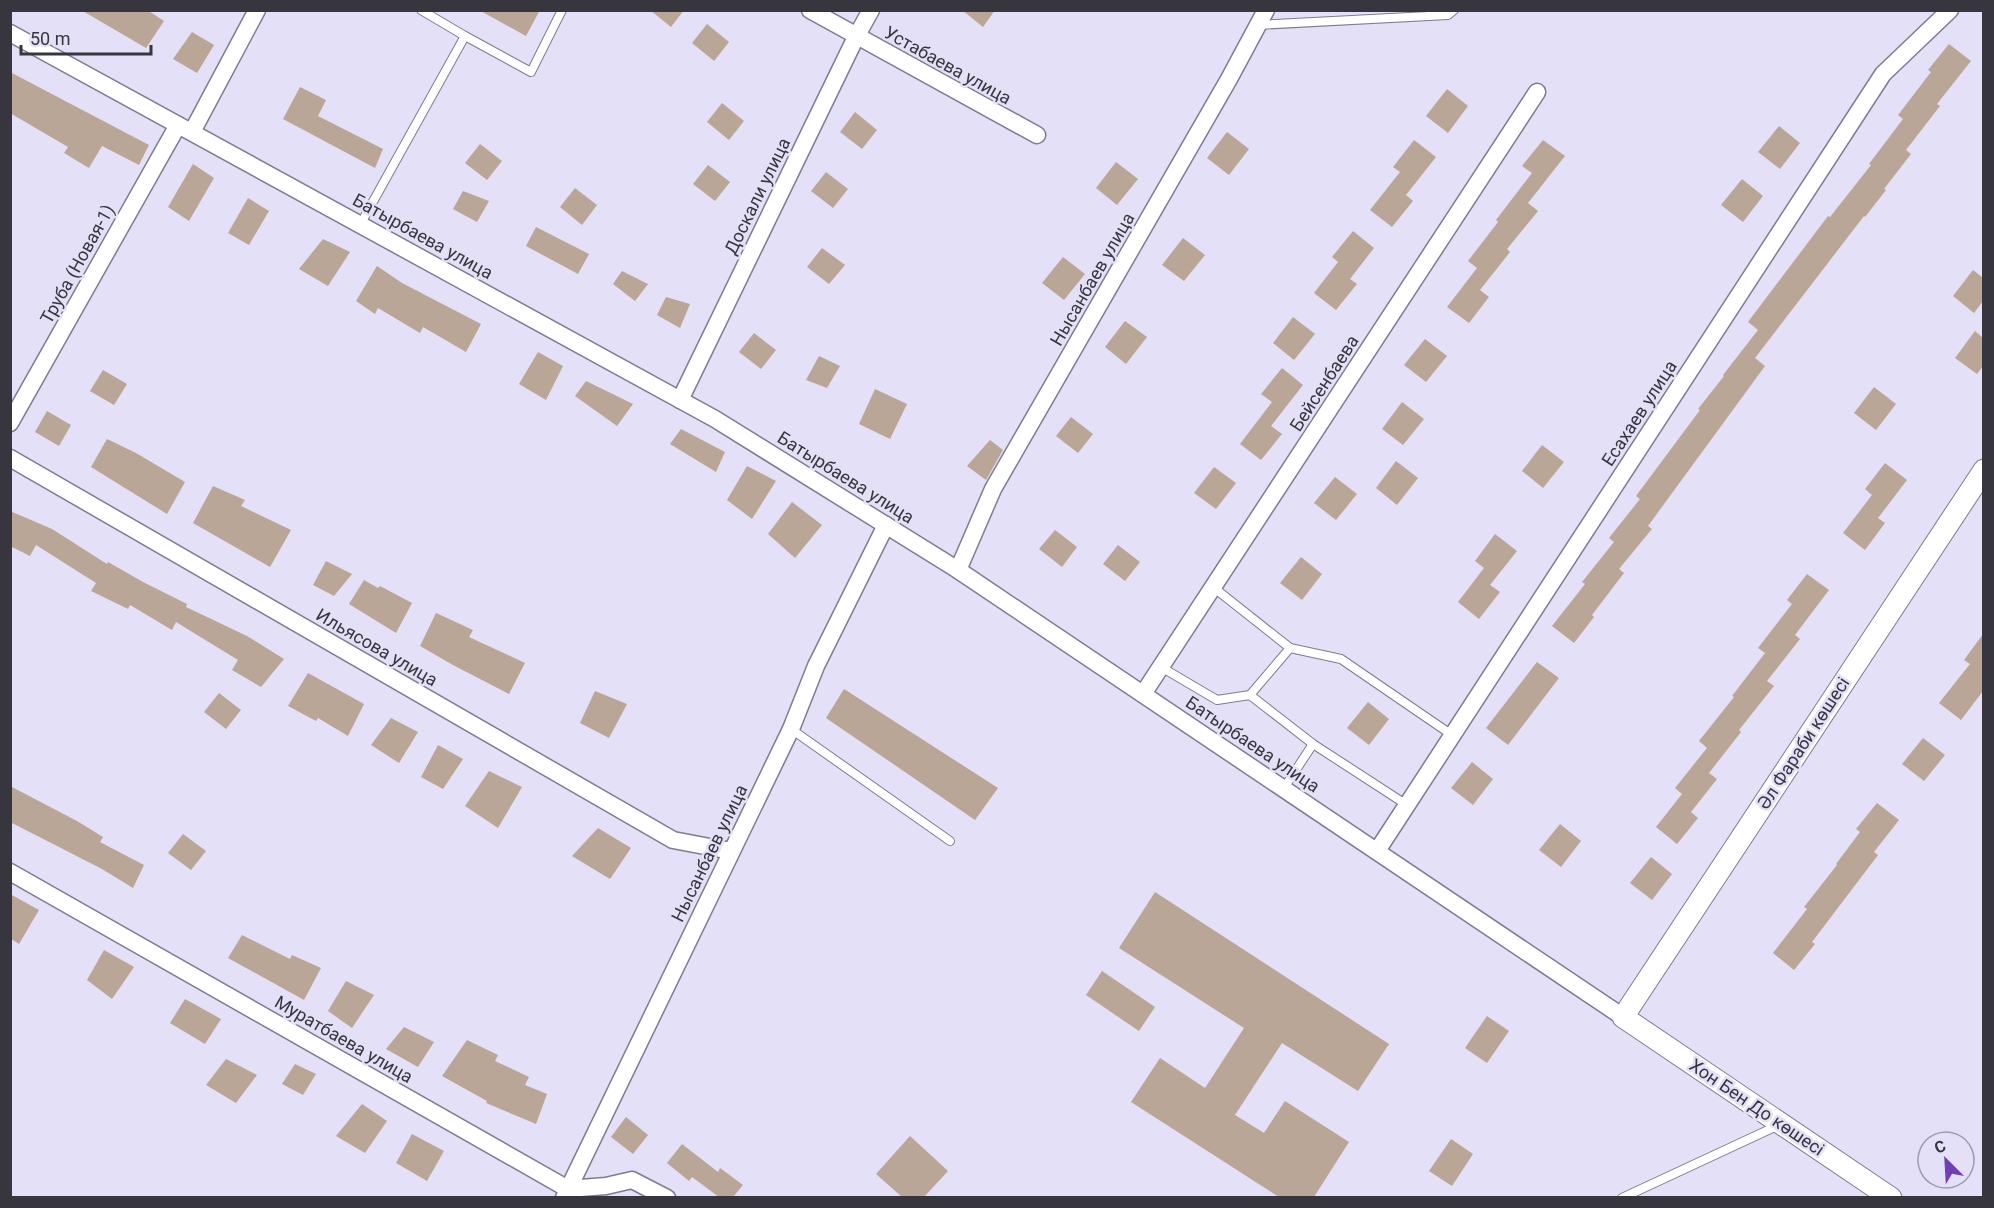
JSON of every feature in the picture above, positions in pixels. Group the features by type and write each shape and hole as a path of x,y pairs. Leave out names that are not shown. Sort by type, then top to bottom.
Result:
{"street":[{"name":"Труба (Новая-1)","path":"10,423 257,10"},
{"name":"Устабаева улица","path":"810,10 1037,135"},
{"name":"Доскали улица","path":"680,400 871,10"},
{"name":"Есахаев улица","path":"1377,851 1883,74 1950,10"},
{"name":"Нысанбаев улица","path":"958,570 993,489 1262,18"},
{"name":"Батырбаева улица","path":"10,33 715,418 958,570 1623,1017"},
{"name":"Бейсенбаева","path":"1143,694 1537,92"},
{"name":"Ильясова улица","path":"10,458 673,840 731,851"},
{"name":"Әл Фараби көшесі","path":"1623,1017 1983,470"},
{"name":"Нысанбаев улица","path":"566,1193 791,729 816,666 886,525"},
{"name":"Муратбаева улица","path":"10,872 566,1193"},
{"name":"Хон Бен До көшесі","path":"1623,1017 1891,1197"},
{"path":"566,1193 632,1180 667,1197"}],"lane":[{"path":"421,10 531,72 562,10"},
{"path":"1262,18 1448,15 1454,10"},
{"path":"360,225 465,36"},
{"path":"1213,587 1290,648 1341,659 1452,735"},
{"path":"1161,667 1217,700 1250,695 1290,648"},
{"path":"1250,695 1313,744 1407,805"},
{"path":"791,729 950,841"},
{"path":"1284,788 1313,744"},
{"path":"1622,1197 1782,1124"}],"building":[{"path":"81,10 147,10 164,21 146,48"},
{"path":"479,10 540,10 526,36"},
{"path":"650,10 684,10 671,27"},
{"path":"962,10 995,10 983,27"},
{"path":"707,24 729,42 714,61 692,43"},
{"path":"192,32 214,45 197,73 173,59"},
{"path":"1949,44 1971,61 1937,104 1940,106 1906,150 1911,154 1884,189 1886,190 1755,358 1765,366 1648,526 1652,529 1619,569 1624,573 1574,643 1552,626 1585,584 1582,582 1614,542 1609,538 1640,499 1636,496 1758,330 1748,322 1828,216 1830,217 1871,165 1869,164 1903,119 1898,115 1931,72 1928,70"},
{"path":"10,72 149,145 139,165 102,146 89,168 64,153 68,147 10,113"},
{"path":"300,87 326,100 318,116 383,149 375,168 283,119"},
{"path":"1447,89 1468,106 1448,133 1426,116"},
{"path":"722,103 744,121 729,140 707,122"},
{"path":"855,112 877,130 862,149 840,132"},
{"path":"1779,126 1800,143 1780,169 1758,152"},
{"path":"1227,132 1249,149 1229,175 1207,158"},
{"path":"1414,140 1436,157 1406,195 1413,201 1392,227 1370,210 1400,172 1393,167"},
{"path":"1543,140 1565,156 1528,203 1538,211 1507,249 1510,252 1480,290 1489,297 1469,323 1447,307 1477,268 1468,261 1532,173 1522,166"},
{"path":"480,144 502,161 487,180 465,163"},
{"path":"1116,162 1138,179 1117,205 1096,188"},
{"path":"193,164 214,178 189,221 168,207"},
{"path":"708,165 730,182 715,201 693,184"},
{"path":"826,172 848,189 833,208 811,191"},
{"path":"1742,179 1763,196 1743,222 1721,205"},
{"path":"575,188 597,205 582,225 560,207"},
{"path":"463,191 489,201 477,222 453,209"},
{"path":"248,198 269,211 249,245 228,233"},
{"path":"536,227 589,254 578,274 526,246"},
{"path":"1353,231 1374,248 1350,279 1357,284 1336,310 1314,293 1338,262 1332,257"},
{"path":"1183,238 1205,255 1184,281 1162,265"},
{"path":"323,239 350,252 328,286 299,269"},
{"path":"822,248 845,265 829,284 807,267"},
{"path":"1063,257 1085,274 1064,300 1042,283"},
{"path":"377,266 402,283 481,324 466,352 423,327 420,333 378,308 375,314 356,301"},
{"path":"1973,270 1983,278 1983,301 1974,313 1953,296"},
{"path":"622,271 648,284 635,301 613,284"},
{"path":"666,297 690,304 680,328 657,315"},
{"path":"1293,317 1315,334 1294,360 1273,343"},
{"path":"1125,321 1147,337 1126,364 1105,347"},
{"path":"1975,331 1983,338 1983,366 1977,374 1955,358"},
{"path":"754,333 776,350 761,369 739,352"},
{"path":"1425,339 1447,356 1426,382 1404,365"},
{"path":"538,352 563,366 546,400 519,384"},
{"path":"819,356 840,366 827,388 806,380"},
{"path":"1282,368 1303,385 1271,426 1282,434 1261,460 1240,444 1272,402 1261,394"},
{"path":"103,370 127,384 114,405 90,391"},
{"path":"586,381 633,404 617,426 575,396"},
{"path":"1874,387 1896,404 1876,430 1854,413"},
{"path":"875,389 907,404 890,439 859,424"},
{"path":"1402,402 1424,419 1403,445 1382,429"},
{"path":"47,411 71,425 59,446 35,432"},
{"path":"1071,417 1093,434 1078,453 1056,436"},
{"path":"681,429 725,452 716,472 670,444"},
{"path":"107,439 185,482 167,514 91,467"},
{"path":"990,440 1003,450 986,480 967,466"},
{"path":"1542,445 1564,462 1543,488 1522,471"},
{"path":"1396,461 1418,478 1397,505 1376,488"},
{"path":"1885,463 1907,480 1878,518 1885,523 1865,550 1843,533 1872,495 1865,489"},
{"path":"747,466 776,481 752,519 727,500"},
{"path":"1214,467 1236,483 1216,509 1194,493"},
{"path":"1335,477 1357,494 1336,520 1314,503"},
{"path":"213,486 245,500 241,506 291,530 270,567 193,523"},
{"path":"792,502 822,525 795,558 768,534"},
{"path":"10,511 52,529 107,564 108,562 187,604 186,607 247,636 284,659 261,687 232,670 238,660 176,622 172,630 130,605 128,609 91,591 96,583 36,545 30,556 10,546"},
{"path":"1055,530 1077,547 1062,567 1039,549"},
{"path":"1495,534 1517,551 1490,585 1500,592 1479,619 1458,602 1484,568 1475,561"},
{"path":"1118,545 1140,562 1125,581 1103,564"},
{"path":"1301,557 1322,574 1302,600 1280,583"},
{"path":"326,561 352,574 334,596 313,585"},
{"path":"1807,574 1829,590 1795,635 1800,639 1767,681 1774,686 1709,773 1717,779 1691,812 1698,818 1677,844 1656,827 1682,794 1675,788 1707,748 1699,741 1765,653 1758,648 1792,604 1787,600"},
{"path":"364,580 412,603 396,633 349,604"},
{"path":"436,613 473,630 469,637 525,663 509,694 420,646"},
{"path":"1983,634 1983,691 1961,720 1939,703 1970,664 1964,660"},
{"path":"1537,662 1559,678 1508,745 1486,728"},
{"path":"308,673 364,704 348,736 318,718 316,721 288,706"},
{"path":"844,689 998,788 975,820 826,718"},
{"path":"595,691 627,704 609,738 580,723"},
{"path":"219,693 241,710 226,729 204,712"},
{"path":"1368,702 1389,719 1369,745 1347,728"},
{"path":"391,718 418,732 399,763 371,745"},
{"path":"1923,738 1945,755 1924,781 1902,764"},
{"path":"438,745 463,759 443,789 421,777"},
{"path":"1472,762 1493,779 1473,805 1451,788"},
{"path":"489,771 522,787 498,828 465,806"},
{"path":"10,786 77,821 103,837 100,842 144,865 133,888 102,869 10,822"},
{"path":"1877,803 1899,820 1874,852 1878,855 1812,942 1815,944 1794,970 1773,953 1807,909 1804,907 1837,865 1860,832 1856,829"},
{"path":"1560,824 1581,841 1561,867 1539,850"},
{"path":"598,828 631,848 610,879 572,856"},
{"path":"183,834 206,851 191,870 168,853"},
{"path":"1651,857 1672,874 1652,900 1630,883"},
{"path":"1155,892 1389,1044 1358,1091 1282,1043 1235,1115 1264,1133 1285,1101 1349,1142 1314,1197 1279,1197 1131,1102 1160,1058 1205,1088 1244,1028 1119,948"},
{"path":"10,894 39,910 19,944 10,938"},
{"path":"242,935 290,959 292,955 321,968 304,1000 228,958"},
{"path":"104,950 134,967 112,999 87,980"},
{"path":"1102,971 1155,1007 1139,1031 1086,995"},
{"path":"346,981 374,995 352,1028 328,1011"},
{"path":"185,999 221,1019 205,1044 170,1023"},
{"path":"1487,1016 1509,1031 1487,1063 1465,1048"},
{"path":"404,1027 434,1042 418,1067 386,1049"},
{"path":"467,1040 498,1055 495,1061 529,1077 525,1085 547,1094 536,1124 486,1103 487,1101 442,1076"},
{"path":"226,1059 257,1075 236,1103 206,1085"},
{"path":"295,1064 316,1074 303,1095 282,1084"},
{"path":"362,1104 387,1121 365,1153 336,1136"},
{"path":"626,1117 648,1135 633,1154 611,1137"},
{"path":"412,1134 444,1151 427,1181 396,1163"},
{"path":"910,1136 948,1171 924,1197 902,1197 876,1174"},
{"path":"1451,1139 1473,1154 1452,1186 1429,1171"},
{"path":"682,1144 718,1172 720,1168 743,1185 733,1197 719,1197 692,1177 689,1181 667,1163"}]}
